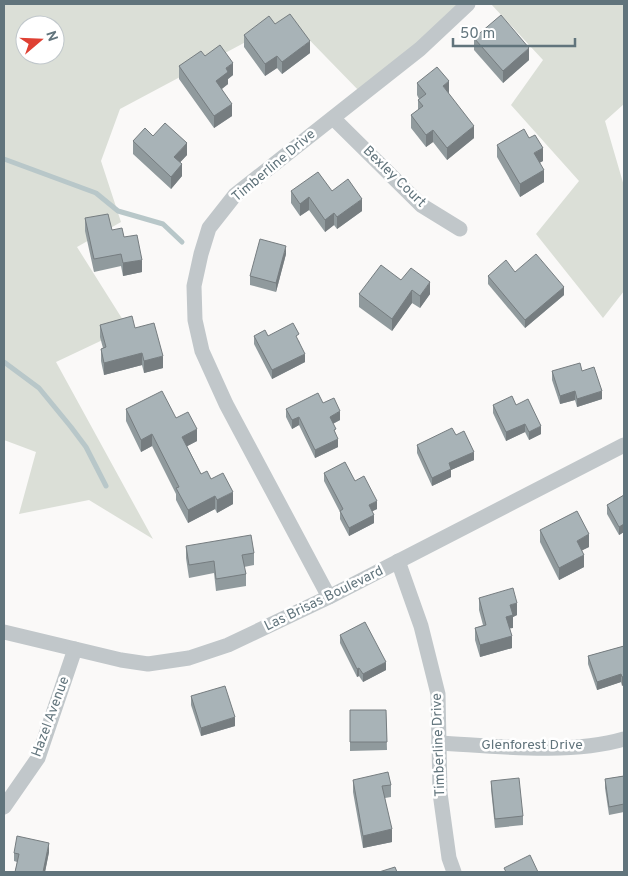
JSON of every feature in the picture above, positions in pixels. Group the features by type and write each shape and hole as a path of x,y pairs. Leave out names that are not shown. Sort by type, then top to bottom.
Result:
{"street":[{"name":"Timberline Drive","path":"329,597 226,404 202,351 195,320 194,286 209,228 235,196 420,49 468,4"},
{"name":"Bexley Court","path":"333,118 421,205 460,229"},
{"name":"Las Brisas Boulevard","path":"4,632 148,664 189,658 228,646 329,597 624,445"},
{"name":"Timberline Drive","path":"398,562 421,626 438,694 440,793 449,858 454,872"},
{"name":"Hazel Avenue","path":"4,807 38,758 75,649"},
{"name":"Glenforest Drive","path":"439,743 535,748 590,745 624,739"}],"shaded area":[{"path":"4,4 472,4 363,95 289,19 120,109 101,161 121,222 77,247 128,328 56,362 153,539 89,500 19,514 36,452 4,440"},
{"path":"491,4 624,4 624,104 605,121 624,186 624,291 603,318 536,234 579,181 511,105 543,60"}],"building":[{"path":"290,14 310,41 282,62 277,56 265,64 244,35 269,16 275,24"},
{"path":"501,15 529,48 503,71 474,38"},
{"path":"220,45 233,63 226,68 228,72 216,81 232,104 214,116 179,66 201,51 205,56"},
{"path":"437,67 449,81 443,86 474,126 447,148 433,130 426,135 411,115 423,106 418,100 426,94 417,83"},
{"path":"165,123 187,143 174,157 182,164 171,177 133,141 145,128 153,136"},
{"path":"524,129 529,138 535,135 543,148 534,153 544,170 520,184 497,145"},
{"path":"318,172 332,191 348,179 362,199 337,217 334,213 325,220 309,197 300,204 291,191"},
{"path":"108,214 112,230 122,228 124,237 137,235 142,260 123,263 121,254 94,259 85,218"},
{"path":"260,239 286,246 276,283 250,276"},
{"path":"536,254 564,287 525,320 488,276 506,260 515,272"},
{"path":"381,265 401,280 411,268 430,282 420,296 412,290 392,319 359,294"},
{"path":"132,316 135,328 154,323 163,356 144,361 142,353 104,363 101,349 106,347 100,325"},
{"path":"293,323 299,334 296,336 305,354 272,370 254,336 265,330 268,336"},
{"path":"580,363 582,371 594,367 602,391 577,399 575,391 560,396 552,371"},
{"path":"162,391 176,418 188,412 197,429 182,437 201,474 207,471 211,479 223,473 233,492 217,500 215,496 188,510 176,488 179,487 152,434 141,440 126,409"},
{"path":"318,393 323,403 334,398 340,411 330,417 336,429 334,430 338,439 315,450 299,417 292,420 286,409"},
{"path":"512,396 516,405 528,399 541,426 529,432 525,424 506,432 493,405"},
{"path":"452,428 456,435 464,431 474,452 449,463 451,469 432,478 417,445"},
{"path":"345,462 355,481 364,476 377,501 369,505 374,515 349,528 340,511 343,509 324,473"},
{"path":"624,495 624,524 619,527 607,505"},
{"path":"577,511 589,534 577,541 584,555 559,568 540,530"},
{"path":"251,535 254,553 242,555 246,574 216,579 214,561 189,565 186,546"},
{"path":"513,588 517,603 510,605 513,615 506,617 512,636 480,645 475,628 486,625 479,598"},
{"path":"365,622 386,662 363,674 359,668 357,669 340,635"},
{"path":"624,646 624,676 622,677 621,674 597,682 588,656"},
{"path":"225,686 235,717 201,728 191,696"},
{"path":"350,710 386,710 387,742 350,742"},
{"path":"388,772 391,785 382,786 392,829 363,836 353,780"},
{"path":"624,776 624,804 609,807 605,779"},
{"path":"519,778 523,816 495,819 491,781"},
{"path":"17,836 49,843 43,872 15,872 19,854 14,853"},
{"path":"530,855 538,872 506,872 504,868"},
{"path":"395,867 397,872 379,872"}],"waterway":[{"path":"4,159 96,193 118,211 163,224 182,242"},
{"path":"4,362 39,388 86,447 106,486"}]}
